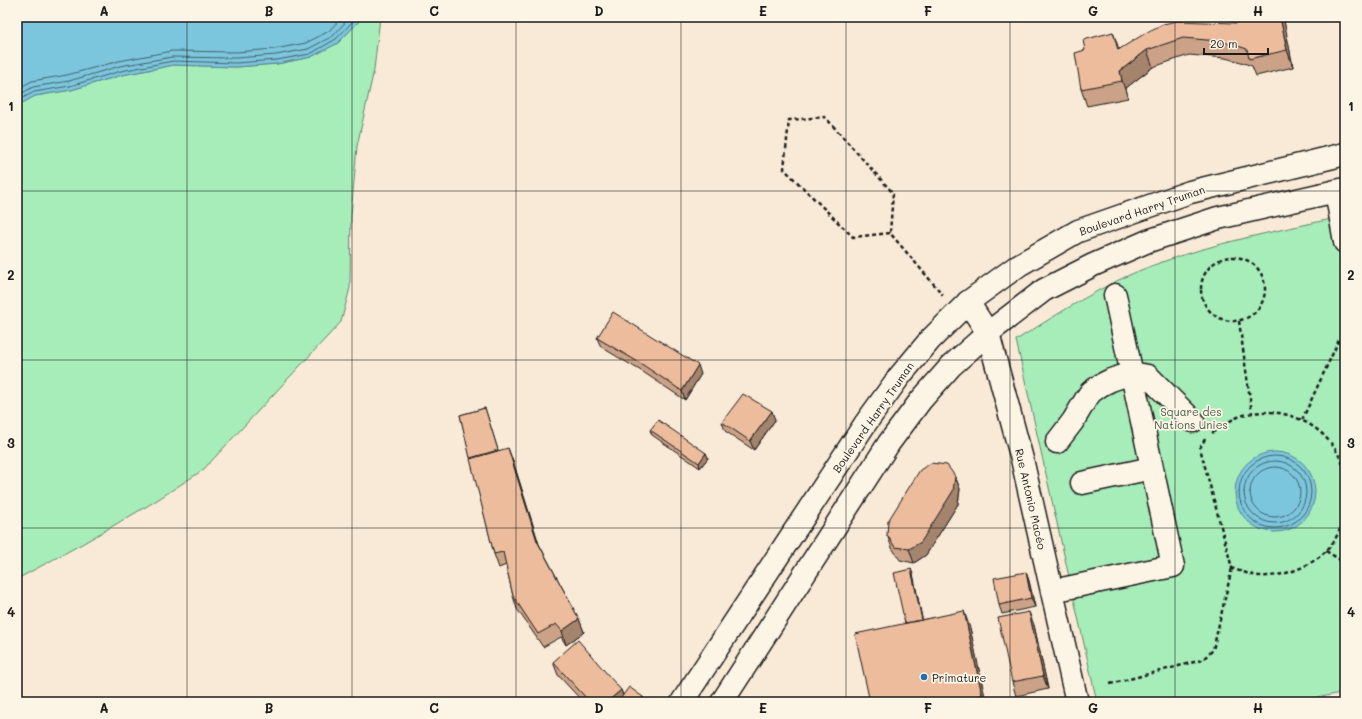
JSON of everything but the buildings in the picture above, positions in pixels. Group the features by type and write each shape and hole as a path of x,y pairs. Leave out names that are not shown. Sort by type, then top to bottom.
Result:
{"main road":[{"name":"Boulevard Harry Truman","path":"682,702 865,424 899,378 930,340 963,307 1018,265 1078,231 1190,192 1345,154"},
{"path":"722,702 889,442 921,400 951,366 988,334 1044,290 1092,265 1148,241 1218,218 1341,190 1345,242"},
{"path":"1052,591 1173,566 1115,295"},
{"name":"Rue Antonio Macéo","path":"963,307 988,334 1022,459 1077,702"},
{"path":"1057,442 1073,421 1091,392 1111,380 1131,373 1148,376 1193,421"},
{"path":"1082,483 1152,468"}],"path":[{"path":"890,233 853,238 784,169 789,120 825,117 893,193 890,233 963,307"},
{"path":"1235,257 1244,259 1253,265 1259,272 1264,282 1264,294 1258,310 1249,317 1238,321 1221,319 1210,312 1204,303 1201,288 1206,272 1213,264 1222,259 1235,257"},
{"path":"1238,321 1252,413"},
{"path":"1302,420 1345,327"},
{"path":"1110,684 1202,660 1213,650 1232,568 1200,448 1207,437 1227,421 1252,413 1269,412 1286,414 1302,420 1320,432 1334,447 1344,465 1345,473"},
{"path":"1232,568 1254,575 1276,576 1303,568 1326,551 1339,532 1345,516"},
{"path":"1326,551 1345,563"}],"green space":[{"path":"363,17 380,17 374,70 357,146 351,216 350,288 341,322 203,470 154,502 82,544 17,579 17,106 35,96 71,90 122,75 174,65 236,67 277,64 311,57 338,43"},
{"name":"Square des Nations Unies","path":"1345,216 1345,692 1298,702 1097,702 1016,340 1099,290 1151,266 1198,250"}],"water":[{"path":"17,17 363,17 338,43 311,57 277,64 236,67 174,65 122,75 71,90 35,96 17,106"},
{"path":"1275,452 1290,455 1303,464 1312,477 1315,492 1312,507 1303,520 1290,529 1275,532 1260,529 1247,520 1238,507 1235,492 1238,477 1247,464 1260,455"}],"place":[{"name":"Primature","path":"924,677"}]}
